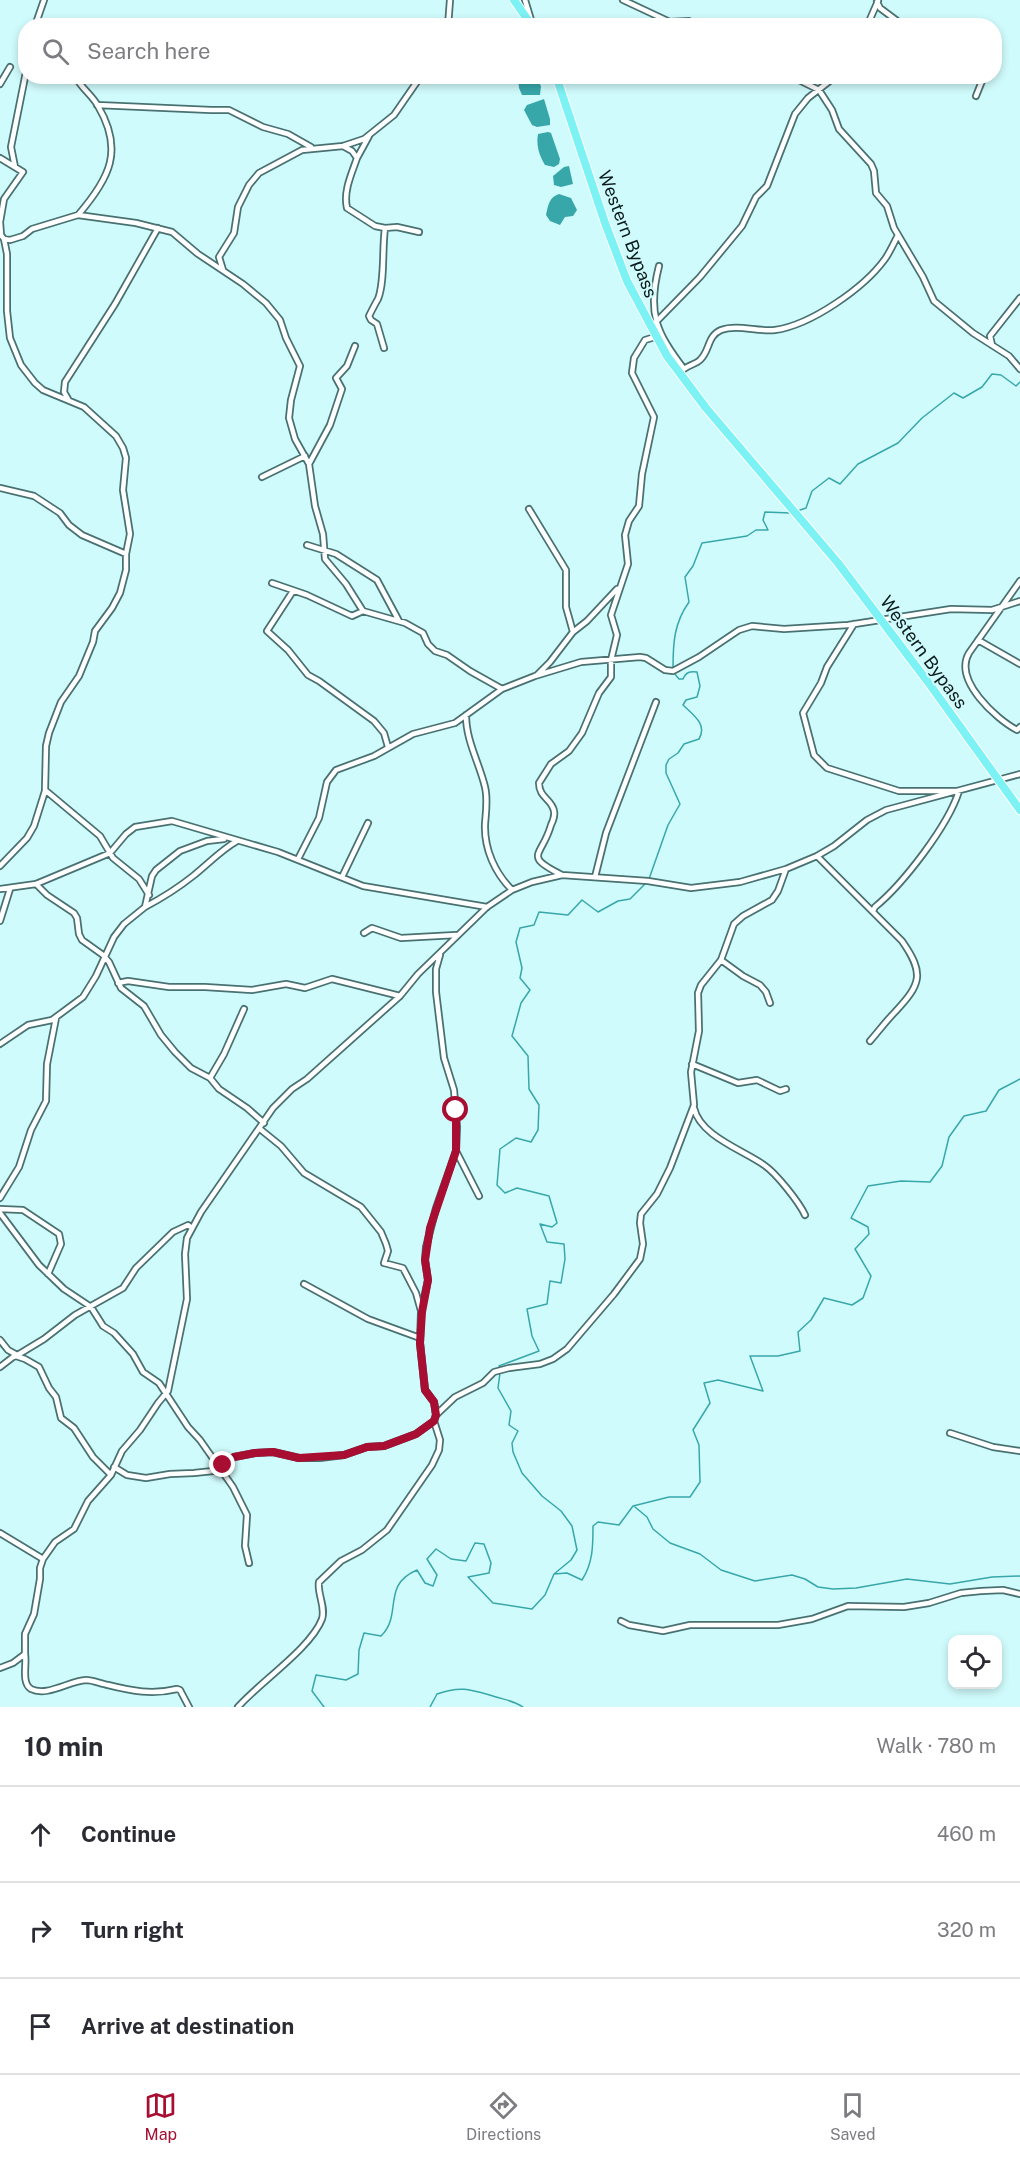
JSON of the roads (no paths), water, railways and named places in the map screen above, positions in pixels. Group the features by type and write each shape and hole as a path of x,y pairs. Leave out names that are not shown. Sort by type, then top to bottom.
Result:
{"main road":[{"path":"514,0 526,18"},
{"name":"Western Bypass","path":"559,84 604,223 627,281 667,356 706,408 800,516 883,621 1020,810"}],"street":[{"path":"38,18 44,0"},
{"path":"448,18 450,0"},
{"path":"525,0 530,18"},
{"path":"623,0 661,18"},
{"path":"871,18 878,1"},
{"path":"878,1 880,8 893,18"},
{"path":"0,84 10,67"},
{"path":"15,167 10,147 23,84"},
{"path":"78,215 98,189 110,161 112,140 110,130 97,105 80,84"},
{"path":"205,259 211,261 219,256 232,238 238,207 259,173 285,157 302,150 355,143 394,115 415,84"},
{"path":"807,84 819,90 832,110 839,129 871,164 876,193 887,206 890,219 934,301 950,316 1009,357 1020,369"},
{"path":"656,322 700,277 742,226 756,197 767,186 795,114 808,98 826,84"},
{"path":"976,96 981,84"},
{"path":"97,105 229,110 263,127 288,134 314,148"},
{"path":"369,135 349,180 347,208 366,221 384,228 397,227 418,232"},
{"path":"343,146 357,158"},
{"path":"0,158 23,172 4,199 0,222 0,232 8,254 9,333 21,365 35,383 43,390 84,407 116,436 126,453 123,490 130,534 126,570 120,593 95,632 79,676 61,702 49,733 46,746 45,790 34,826 27,838 0,866"},
{"path":"4,239 16,238 32,229 78,215 158,228 172,232 266,303 280,320 300,366 289,418 295,439 309,464 315,506 323,534 323,549 328,564 346,584 363,610 399,621 423,633 428,645 435,651 447,654 465,668 502,689"},
{"path":"68,399 64,392 65,382 115,304 158,228"},
{"path":"384,228 380,289 378,299 369,316 377,324 384,348"},
{"path":"659,266 653,310 656,322 672,353 684,369 702,358 713,335 723,330 783,329 839,302 872,275 888,256 898,235"},
{"path":"219,256 223,270"},
{"path":"992,345 990,336 1020,298"},
{"path":"562,875 541,864 537,858 554,816 552,806 540,793 539,783 551,764 568,752 585,729 599,693 611,677 611,660 616,635 611,615 628,564 625,535 639,506 642,474 654,417 632,373 632,365 645,340 655,337"},
{"path":"309,464 330,425 342,389 336,378 347,366 355,346"},
{"path":"262,477 305,456"},
{"path":"0,488 34,496 60,513 81,535 126,554"},
{"path":"529,509 566,570 566,607 573,632"},
{"path":"307,545 323,549 347,560 377,580 399,621"},
{"path":"1020,580 966,658 971,685 983,702 999,719 1017,730 1020,728"},
{"path":"272,583 352,616 363,610"},
{"path":"535,676 550,662 573,632 619,588"},
{"path":"293,591 267,631 288,650 308,675 374,721 384,733 388,747"},
{"path":"298,859 319,818 327,782 336,770 374,756 420,732 455,723 502,689 535,676 581,662 643,657 665,670 673,671 745,628 801,628 854,624 951,609 987,610 1020,601"},
{"path":"854,624 803,712 804,723 817,759 827,768 889,789 912,792 959,791"},
{"path":"978,640 1020,664"},
{"path":"595,876 606,833 656,702"},
{"path":"466,715 473,755 486,788 488,805 485,838 498,875 512,890"},
{"path":"189,1707 180,1690 177,1689 157,1693 133,1692 87,1680 46,1690 33,1690 26,1681 25,1634 34,1614 43,1559 54,1542 74,1529 88,1501 111,1475 122,1451 168,1390 187,1299 185,1254 187,1238 201,1212 273,1108 400,996 418,974 487,907 512,890 532,882 562,875 595,876 690,888 740,882 786,869 817,856 834,846 874,815 1020,774"},
{"path":"45,790 100,836 110,853 139,879 149,895"},
{"path":"873,911 897,886 931,843 959,791"},
{"path":"0,889 36,885 110,853 135,827 162,821 180,823 298,859 342,878 376,889 403,891 487,907"},
{"path":"342,878 368,823"},
{"path":"145,907 152,876 160,866 180,851 207,842 229,839"},
{"path":"0,1044 28,1025 56,1017 70,1009 90,989 110,943 118,931 145,907 169,894 194,876 237,840"},
{"path":"817,856 902,941 913,957 916,980 910,996 870,1041"},
{"path":"786,869 772,900 743,916 734,924 721,960 699,990 699,1031 692,1064 691,1082 695,1112 705,1128 770,1169 798,1201 805,1215"},
{"path":"36,885 74,913 82,940 105,957 118,983 126,993 144,1006 174,1052 191,1068 210,1078 219,1089 247,1107 264,1123"},
{"path":"0,921 10,889"},
{"path":"364,933 372,928 401,938 457,935"},
{"path":"114,1467 138,1478 204,1473 234,1457 255,1453 273,1452 299,1458 344,1455 367,1447 384,1446 416,1434 434,1421 436,1415 434,1402 425,1390 420,1338 428,1280 425,1260 428,1238 456,1151 456,1110 453,1085 444,1058 436,992 436,969 441,952"},
{"path":"721,960 743,976 760,984 770,1004"},
{"path":"118,983 128,981 169,987 252,990 286,984 310,988 332,979 400,996"},
{"path":"210,1078 224,1054 244,1009"},
{"path":"0,1198 19,1167 31,1130 46,1101 47,1064 56,1017"},
{"path":"692,1064 738,1083 757,1080 780,1091 786,1089"},
{"path":"436,1415 455,1397 483,1383 494,1372 540,1364 553,1359 567,1349 585,1330 638,1264 643,1244 641,1214 657,1194 670,1168 694,1105"},
{"path":"260,1129 280,1146 304,1173 362,1207 381,1232 386,1244 388,1251 384,1263 404,1269 416,1293 422,1312"},
{"path":"456,1151 479,1196"},
{"path":"48,1274 61,1244 59,1234 22,1210 1,1215 48,1274 70,1294 91,1307 103,1326 114,1333 133,1354 138,1366 146,1374 156,1379 219,1467 233,1487 246,1515 245,1546 249,1563"},
{"path":"0,1367 44,1339 75,1315 123,1288 136,1268 173,1232 188,1225 192,1228"},
{"path":"304,1284 368,1319 420,1338"},
{"path":"416,1293 420,1294 426,1290"},
{"path":"0,1340 16,1356 39,1367 47,1386 56,1397 59,1415 74,1428 93,1457 111,1475"},
{"path":"238,1707 300,1649 320,1622 323,1613 319,1582 341,1561 363,1550 387,1530 438,1455 440,1440 434,1421"},
{"path":"950,1433 1002,1449 1020,1450"},
{"path":"0,1533 43,1559"},
{"path":"621,1621 639,1628 663,1631 690,1625 778,1624 812,1619 848,1606 904,1607 939,1601 961,1593 981,1591 1003,1590 1020,1594"},
{"path":"0,1668 13,1663 25,1654"}],"water":[{"path":"519,84 540,84 540,95 522,95"},
{"path":"544,99 550,125 537,127 532,125 524,110 527,105"},
{"path":"551,133 560,159 559,164 554,167 545,165 538,146 538,134"},
{"path":"569,166 573,184 561,187 554,185 553,176 564,167"},
{"path":"559,194 571,198 577,210 573,216 565,217 560,225 550,221 546,215 551,200"}],"waterway":[{"path":"797,511 806,508 812,491 829,478 840,484 858,464 898,443 922,418 954,393 963,398 982,387 992,374 1001,375 1016,386 1020,382"},
{"path":"673,668 675,634 680,618 689,602 685,577 693,566 702,543 747,536 756,530 768,530 763,520 765,512 790,513"},
{"path":"649,879 668,825 680,804 666,773 666,765 684,744 699,739 702,729 698,720 683,705 686,700 697,697 700,686 697,672 689,672 683,679 679,679 674,673"},
{"path":"500,1368 499,1366 539,1351 532,1336 527,1309 547,1304 550,1281 561,1283 565,1259 564,1244 547,1242 540,1224 552,1227 557,1223 549,1196 517,1188 505,1193 497,1185 500,1149 516,1138 531,1142 538,1130 539,1105 529,1089 528,1056 512,1036 521,1003 530,990 520,978 522,968 516,942 520,928 534,925 539,912 568,915 582,900 598,912 618,901 630,899 646,883"},
{"path":"324,1707 312,1691 316,1675 346,1680 358,1674 359,1650 364,1633 381,1636 387,1628 399,1584 406,1576 417,1570 425,1583 433,1586 437,1575 427,1559 436,1549 451,1559 466,1561 475,1543 484,1544 491,1563 489,1573 468,1577 493,1603 532,1609 545,1595 554,1574 567,1573 582,1580 590,1561 593,1526 598,1522 619,1525 633,1506 669,1497 690,1497 700,1482 699,1445 693,1430 710,1403 704,1383 718,1380 763,1391 750,1356 778,1356 800,1351 798,1332 811,1320 824,1298 852,1305 863,1298 871,1276 855,1249 869,1234 868,1227 851,1218 868,1186 901,1181 930,1182 942,1166 949,1137 964,1116 986,1111 999,1090 1020,1079"},
{"path":"500,1373 498,1388 511,1411 509,1425 518,1431 512,1443 513,1452 522,1473 542,1496 561,1511 572,1526 577,1550 571,1560 554,1574"},
{"path":"635,1507 647,1517 653,1529 670,1543 700,1554 721,1570 755,1581 792,1575 805,1579 818,1587 833,1589 856,1588 907,1579 950,1584 992,1577 1020,1576"},
{"path":"430,1707 437,1694 460,1689 480,1692 523,1707"}]}
